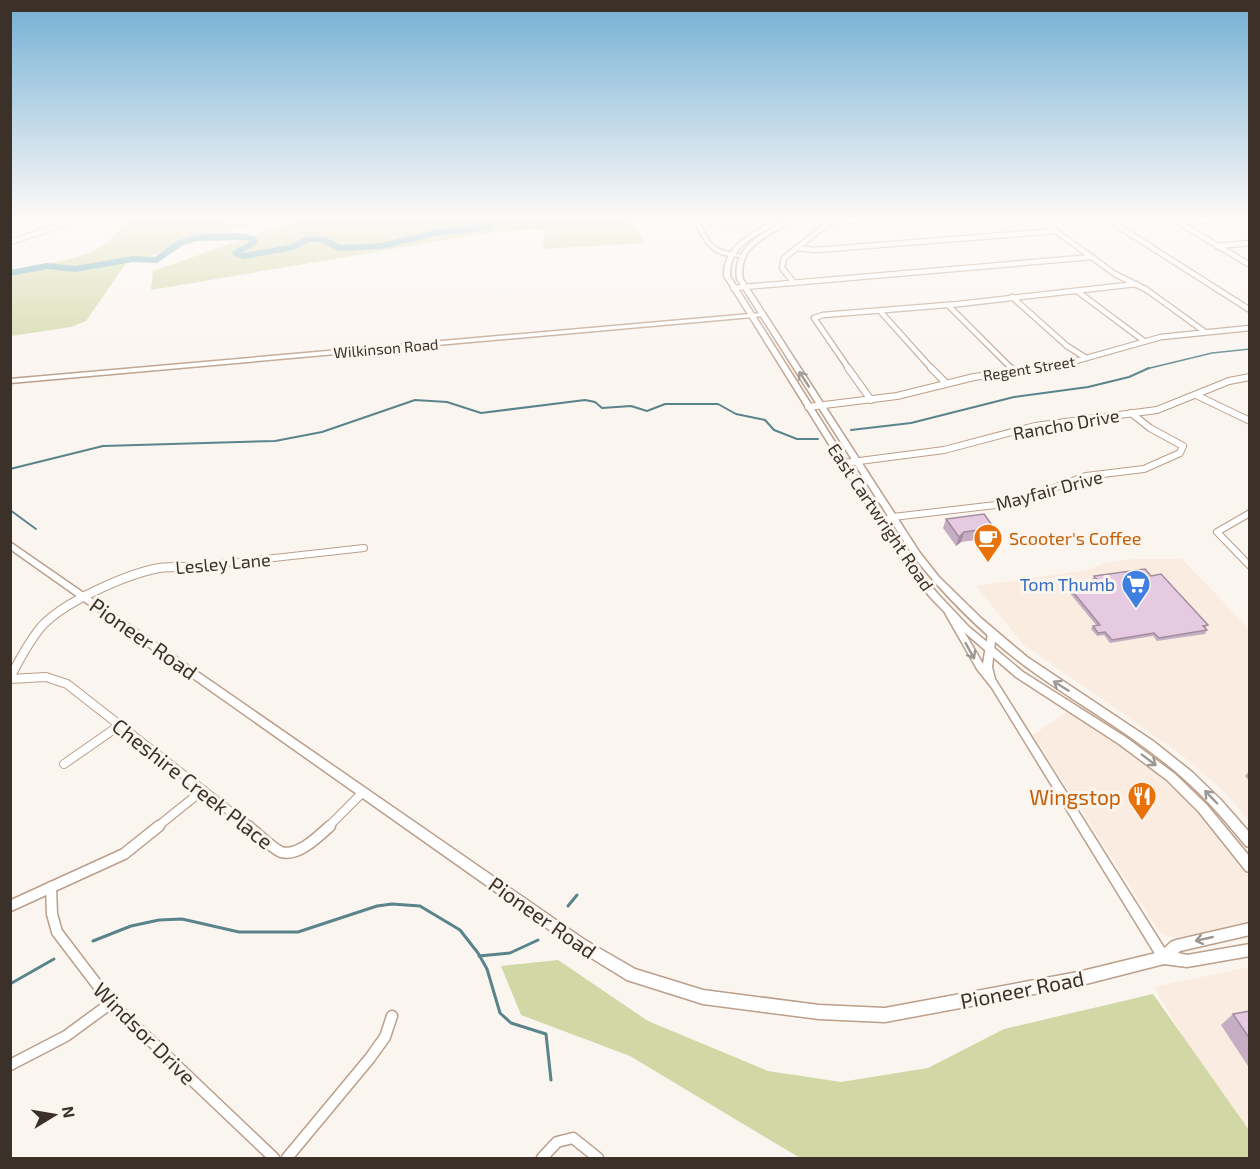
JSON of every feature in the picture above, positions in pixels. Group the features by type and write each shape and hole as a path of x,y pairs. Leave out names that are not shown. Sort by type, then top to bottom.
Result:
{"main road":[{"name":"East Cartwright Road","path":"727,274 750,316 904,558 936,599 989,650 1037,687 1101,727 1172,778 1198,804 1250,867"},
{"name":"East Cartwright Road","path":"738,274 744,287 917,555 952,595 992,633 1055,682 1111,718 1188,775 1218,803 1250,842"},
{"name":"Pioneer Road","path":"10,545 606,961 632,975 703,997 819,1012 885,1015 1078,979 1164,958 1187,961 1250,950"},
{"path":"936,599 952,595"},
{"path":"1101,727 1111,718"},
{"name":"Pioneer Road","path":"1164,958 1176,946 1250,929"}],"street":[{"path":"786,274 794,283"},
{"path":"733,288 902,274"},
{"path":"1114,274 1136,284 1206,332"},
{"path":"1193,274 1250,310"},
{"path":"871,400 814,318 823,315 948,305 1136,284"},
{"path":"1077,291 1127,331 1144,341"},
{"path":"1012,297 1067,346 1086,358"},
{"path":"948,305 1012,370"},
{"path":"880,311 946,383"},
{"name":"Wilkinson Road","path":"10,381 762,315"},
{"name":"Regent Street","path":"808,406 897,396 946,383 1012,370 1058,366 1144,341 1250,328"},
{"name":"Rancho Drive","path":"844,463 944,450 1035,426 1157,410 1229,381 1250,377"},
{"path":"1196,395 1250,421"},
{"name":"Mayfair Drive","path":"882,521 893,517 1013,503 1086,476 1144,469 1180,453 1183,446 1150,428 1131,413"},
{"path":"1250,513 1217,532 1250,566"},
{"name":"Lesley Lane","path":"10,679 24,650 44,625 69,606 125,577 144,571 364,548"},
{"path":"949,613 980,667 995,686 1164,958"},
{"path":"992,633 987,667 995,686"},
{"name":"Cheshire Creek Place","path":"10,679 43,676 59,680 204,790 273,847 287,853 307,846 363,792"},
{"path":"63,764 120,725"},
{"path":"10,906 124,854 204,790"},
{"name":"Windsor Drive","path":"51,887 52,914 57,932 111,1002 274,1158"},
{"path":"10,1065 66,1036 111,1002"},
{"path":"287,1158 370,1058 385,1037 392,1016"},
{"path":"542,1158 557,1143 573,1138 598,1158"}],"shaded area":[{"path":"1133,559 1182,559 1249,629 1249,821 1225,792 1175,750 1024,645 976,586 1088,570 1104,563"},
{"path":"1068,711 1140,758 1200,813 1249,877 1249,922 1176,938 1166,936 1159,931 1033,735"},
{"path":"1249,967 1249,1149 1154,987"}],"green space":[{"path":"11,274 119,274 86,321 71,327 11,336"},
{"path":"153,274 248,274 151,290"},
{"path":"558,960 648,1021 768,1071 841,1082 928,1068 1004,1029 1153,994 1249,1130 1249,1158 800,1158 630,1056 521,1015 501,966"}],"building":[{"path":"984,514 994,528 964,532 959,537 946,519"},
{"name":"Tom Thumb","path":"1145,569 1151,576 1161,574 1208,625 1203,626 1207,630 1159,638 1154,633 1112,640 1105,632 1098,633 1093,626 1100,625 1069,587 1100,583 1094,576"},
{"path":"1250,1011 1250,1039 1233,1014"}],"waterway":[{"path":"1148,369 1212,353 1250,349"},
{"path":"851,430 911,423 1014,397 1088,387 1129,377 1148,369"},
{"path":"10,469 103,446 275,441 322,432 415,400 447,402 481,413 585,400 595,402 602,408 631,406 647,411 665,404 718,404 736,414 765,420 774,430 797,439 818,439"},
{"path":"10,510 36,529"},
{"path":"568,906 577,895"},
{"path":"93,941 131,926 159,920 182,919 239,932 298,932 377,906 392,904 420,906 460,930 480,956"},
{"path":"480,956 510,953 538,940"},
{"path":"480,956 487,969 500,1013 511,1023 546,1034 551,1080"},
{"path":"10,984 54,959"}],"place":[{"name":"Scooter's Coffee","path":"988,564"},
{"name":"Tom Thumb","path":"1136,610"},
{"name":"Wingstop","path":"1142,822"}]}
